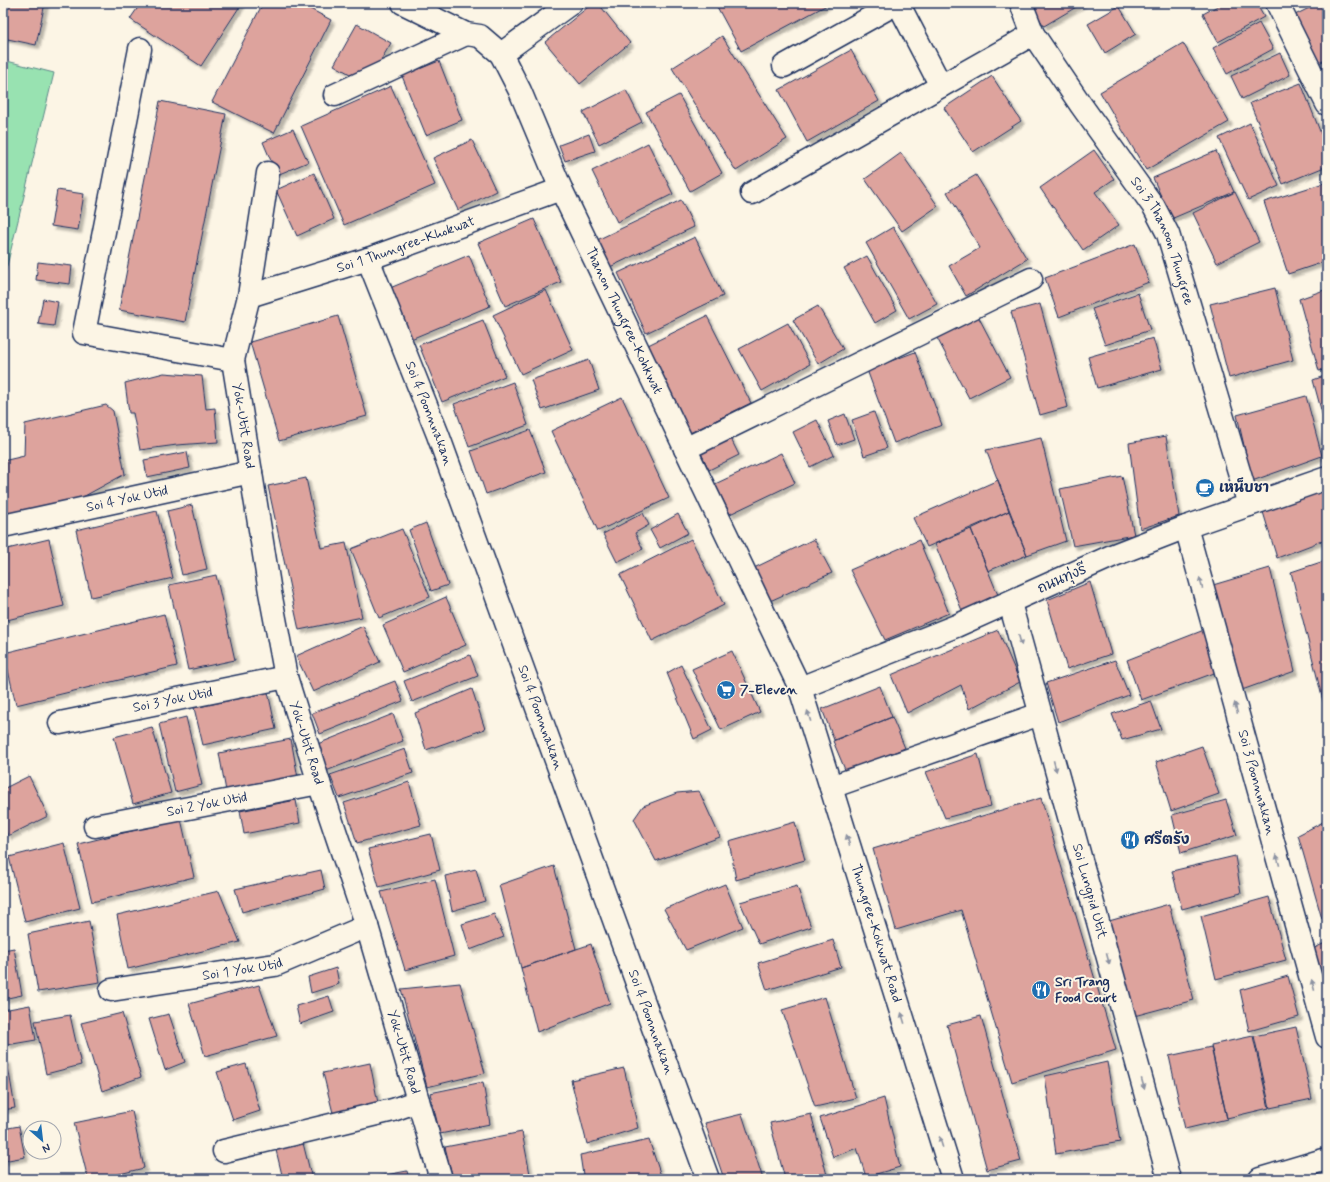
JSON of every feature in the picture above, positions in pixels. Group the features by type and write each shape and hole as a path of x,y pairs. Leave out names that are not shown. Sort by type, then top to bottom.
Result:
{"street":[{"name":"Thanon Thungree-Kohkwat","path":"403,3 466,34 480,36 501,54 520,91 561,188 800,688"},
{"path":"501,54 571,3"},
{"path":"784,66 898,3 941,86"},
{"name":"Soi 3 Thanoon Thungree","path":"1021,3 1033,34 1081,105 1150,200 1168,234 1249,505"},
{"path":"1277,3 1327,104"},
{"path":"335,95 466,34"},
{"path":"752,194 1033,34"},
{"path":"140,48 84,334 233,360"},
{"name":"Yok-Utit Road","path":"268,173 249,296 233,360 270,592 286,677 319,783 367,926 441,1179"},
{"name":"Soi 1 Thungree-Khokwat","path":"249,296 368,259 561,188"},
{"name":"Soi 4 Poonnnakan","path":"368,259 438,435 708,1179"},
{"path":"685,448 1031,279"},
{"name":"Soi 4 Yok Utid","path":"3,526 251,472"},
{"name":"ถนนทุ่งรี","path":"800,688 956,626 1114,556 1186,527 1327,478"},
{"name":"Soi 3 Poonnnakan","path":"1186,527 1327,1036"},
{"name":"Soi Lungpid Utit","path":"1010,603 1169,1179"},
{"name":"Soi 3 Yok Utid","path":"60,723 286,677"},
{"name":"Thungree-Kokwat Road","path":"800,688 953,1179"},
{"path":"831,787 1040,714"},
{"name":"Soi 2 Yok Utid","path":"95,826 319,783"},
{"name":"Soi 1 Yok Utid","path":"111,990 275,965 367,926"},
{"path":"224,1152 393,1110 418,1101"},
{"path":"1260,1179 1327,1159"}],"green space":[{"path":"3,60 54,73 3,282"}],"building":[{"path":"3,3 45,3 36,45 3,38"},
{"path":"141,3 242,3 201,66 130,19"},
{"path":"263,3 299,3 331,20 274,133 212,102"},
{"path":"593,3 598,3 630,43 580,84 545,42"},
{"path":"715,3 825,3 827,5 741,51"},
{"path":"1038,3 1083,3 1044,26 1032,7"},
{"path":"1223,3 1256,3 1264,17 1218,42 1203,14"},
{"path":"1319,3 1327,3 1327,59 1319,63 1295,15"},
{"path":"1119,6 1136,34 1105,53 1088,24"},
{"path":"1259,23 1273,49 1227,74 1213,48"},
{"path":"357,24 391,43 378,65 357,78 334,65"},
{"path":"722,36 787,139 736,171 672,68"},
{"path":"1183,43 1229,122 1146,170 1100,92"},
{"path":"851,50 879,101 807,142 779,90"},
{"path":"1280,53 1290,75 1242,99 1231,76"},
{"path":"439,61 462,120 426,135 402,76"},
{"path":"992,76 1021,121 973,152 944,108"},
{"path":"1301,83 1327,149 1327,166 1283,184 1250,103"},
{"path":"391,86 435,185 344,225 301,126"},
{"path":"626,90 642,122 599,144 583,112"},
{"path":"679,95 722,173 690,191 646,112"},
{"path":"160,101 226,114 185,322 119,310"},
{"path":"1250,123 1279,186 1248,200 1219,138"},
{"path":"293,129 308,162 277,175 263,142"},
{"path":"589,134 595,151 565,161 559,145"},
{"path":"472,140 496,191 458,210 433,158"},
{"path":"648,143 673,194 617,222 592,171"},
{"path":"1094,150 1114,179 1095,192 1119,225 1083,250 1040,188"},
{"path":"1216,151 1234,192 1171,219 1153,178"},
{"path":"901,153 938,206 902,231 865,179"},
{"path":"314,173 334,219 297,236 276,190"},
{"path":"976,175 1027,259 966,296 949,266 980,248 947,192"},
{"path":"1327,182 1327,261 1288,274 1264,202"},
{"path":"57,190 84,194 78,230 51,226"},
{"path":"1235,192 1259,242 1217,263 1193,213"},
{"path":"681,200 694,227 610,267 597,240"},
{"path":"534,219 561,282 505,306 478,243"},
{"path":"893,227 937,304 909,319 866,243"},
{"path":"695,237 723,296 646,333 618,273"},
{"path":"1135,244 1149,282 1059,317 1045,278"},
{"path":"469,255 490,306 411,339 390,288"},
{"path":"867,256 897,310 875,323 844,268"},
{"path":"38,262 72,266 70,284 36,280"},
{"path":"1275,288 1293,360 1229,378 1210,304"},
{"path":"1327,289 1327,369 1319,371 1299,299"},
{"path":"546,290 573,350 521,374 493,315"},
{"path":"1138,293 1150,330 1105,345 1092,309"},
{"path":"43,299 58,302 54,326 38,324"},
{"path":"1040,304 1068,407 1040,415 1011,312"},
{"path":"818,306 843,349 818,364 793,320"},
{"path":"338,316 367,416 279,441 250,342"},
{"path":"707,316 751,403 688,434 644,347"},
{"path":"978,316 1010,377 969,398 937,338"},
{"path":"483,320 505,376 442,402 419,345"},
{"path":"788,323 810,364 762,391 739,349"},
{"path":"1153,338 1162,369 1097,388 1088,357"},
{"path":"915,352 942,425 894,443 867,370"},
{"path":"589,360 599,390 542,410 531,380"},
{"path":"164,373 202,376 206,409 215,408 218,442 140,450 133,413 129,413 125,383"},
{"path":"1327,375 1327,432 1313,380"},
{"path":"513,382 528,425 469,447 454,404"},
{"path":"1306,396 1322,456 1252,481 1237,415"},
{"path":"622,397 669,498 598,531 551,431"},
{"path":"106,405 113,411 125,474 81,498 3,517 3,461 24,456 25,424"},
{"path":"874,412 887,448 864,456 852,420"},
{"path":"845,414 854,439 837,445 828,421"},
{"path":"817,420 834,455 810,467 793,432"},
{"path":"530,430 546,472 486,494 471,451"},
{"path":"1166,436 1179,516 1140,529 1129,443"},
{"path":"730,437 739,455 709,470 700,451"},
{"path":"1041,438 1066,541 1027,555 986,450"},
{"path":"187,452 190,468 147,477 144,460"},
{"path":"781,453 795,483 730,514 715,484"},
{"path":"1122,476 1134,535 1073,546 1060,489"},
{"path":"306,478 321,548 346,543 362,617 299,630 268,486"},
{"path":"998,480 1009,511 927,547 913,518"},
{"path":"1323,489 1327,501 1327,539 1277,558 1263,512"},
{"path":"192,505 207,569 182,575 167,511"},
{"path":"157,511 173,578 91,597 76,530"},
{"path":"1009,511 1027,555 988,571 971,529"},
{"path":"643,513 649,525 635,533 643,549 617,562 603,534"},
{"path":"678,514 688,533 660,548 650,530"},
{"path":"426,523 448,585 431,591 409,530"},
{"path":"402,529 430,597 379,618 351,549"},
{"path":"971,529 998,595 963,613 935,544"},
{"path":"49,539 64,606 3,621 3,550"},
{"path":"691,539 724,605 652,641 620,575"},
{"path":"814,539 832,573 770,601 754,568"},
{"path":"919,540 949,613 885,640 850,570"},
{"path":"1327,560 1327,708 1325,709 1291,572"},
{"path":"1270,568 1295,671 1242,690 1213,585"},
{"path":"216,575 235,660 188,670 169,585"},
{"path":"1090,582 1111,654 1067,669 1047,600"},
{"path":"446,597 466,645 403,672 383,625"},
{"path":"164,614 177,666 16,705 4,653"},
{"path":"363,626 380,662 313,692 296,656"},
{"path":"998,630 1020,682 969,709 961,685 907,713 891,675"},
{"path":"1204,630 1217,672 1141,700 1127,660"},
{"name":"7-Eleven","path":"732,651 760,712 721,730 692,669"},
{"path":"470,655 478,676 412,702 404,681"},
{"path":"1115,660 1129,695 1058,722 1046,683"},
{"path":"681,665 712,730 694,739 667,673"},
{"path":"395,681 403,701 320,734 312,713"},
{"path":"880,686 892,717 834,740 822,709"},
{"path":"472,689 485,729 426,750 415,713"},
{"path":"268,692 276,729 203,745 194,708"},
{"path":"1151,701 1161,729 1122,740 1112,714"},
{"path":"393,714 403,741 326,771 315,745"},
{"path":"186,717 202,785 175,792 159,724"},
{"path":"892,717 905,748 846,772 833,741"},
{"path":"152,727 171,793 133,804 114,737"},
{"path":"291,739 298,778 226,791 219,753"},
{"path":"1202,746 1219,794 1171,811 1156,762"},
{"path":"405,749 413,773 339,798 330,775"},
{"path":"978,754 991,806 945,818 926,772"},
{"path":"29,776 48,816 8,836 3,826 3,789"},
{"path":"409,782 421,825 357,843 344,803"},
{"path":"699,791 720,837 656,861 634,819 643,806 677,793"},
{"name":"Sri Trang Food Court","path":"1041,798 1116,1050 1012,1082 961,910 896,930 873,849"},
{"path":"296,800 300,823 244,834 240,811"},
{"path":"1226,800 1237,835 1181,853 1172,815"},
{"path":"181,819 194,877 92,902 78,844"},
{"path":"1327,820 1327,917 1322,919 1298,835"},
{"path":"795,822 805,860 736,880 729,841"},
{"path":"431,834 440,870 379,887 368,849"},
{"path":"64,843 80,908 25,922 9,857"},
{"path":"1235,856 1241,893 1182,909 1172,871"},
{"path":"554,866 576,949 521,968 499,885"},
{"path":"476,869 485,901 452,911 445,876"},
{"path":"321,870 325,889 242,912 235,889"},
{"path":"435,879 454,956 405,970 381,892"},
{"path":"725,884 743,927 686,950 664,909"},
{"path":"797,886 811,927 759,944 740,902"},
{"path":"219,891 240,942 128,969 117,915"},
{"path":"1269,897 1286,960 1216,979 1201,916"},
{"path":"1169,904 1194,1000 1134,1016 1109,921"},
{"path":"494,914 504,937 470,950 462,924"},
{"path":"89,921 100,982 38,992 28,934"},
{"path":"833,940 841,967 767,990 758,963"},
{"path":"1327,942 1327,985 1312,993 1294,958"},
{"path":"591,944 610,1003 537,1032 521,968"},
{"path":"14,948 22,995 3,999 3,950"},
{"path":"336,968 339,984 311,993 308,977"},
{"path":"1288,976 1299,1017 1249,1031 1240,990"},
{"path":"460,983 485,1073 427,1087 401,989"},
{"path":"259,985 277,1036 205,1056 189,1004"},
{"path":"329,996 334,1012 300,1024 296,1006"},
{"path":"825,997 856,1098 815,1107 782,1010"},
{"path":"30,1005 36,1040 7,1045 3,1024 3,1010"},
{"path":"122,1013 141,1077 102,1091 81,1023"},
{"path":"169,1014 185,1062 165,1070 149,1019"},
{"path":"70,1015 81,1065 46,1074 35,1021"},
{"path":"981,1016 1021,1161 987,1170 947,1025"},
{"path":"1296,1027 1312,1099 1270,1108 1254,1036"},
{"path":"1253,1036 1269,1108 1227,1118 1211,1045"},
{"path":"1211,1047 1227,1119 1185,1129 1169,1056"},
{"path":"7,1060 15,1108 3,1110 3,1061"},
{"path":"1107,1062 1120,1142 1056,1154 1045,1076"},
{"path":"370,1063 378,1103 333,1113 323,1073"},
{"path":"246,1064 260,1111 233,1120 217,1072"},
{"path":"624,1068 638,1128 587,1144 571,1080"},
{"path":"483,1082 490,1124 440,1134 430,1093"},
{"path":"884,1098 900,1167 866,1177 857,1148 833,1157 820,1118"},
{"path":"132,1111 144,1168 99,1179 88,1179 74,1123"},
{"path":"742,1114 763,1179 724,1179 705,1123"},
{"path":"811,1114 828,1179 785,1179 770,1123"},
{"path":"19,1126 22,1142 22,1158 3,1161 3,1129"},
{"path":"522,1132 530,1174 495,1179 453,1179 445,1147"},
{"path":"302,1139 312,1179 283,1179 275,1146"},
{"path":"649,1140 662,1179 565,1179 583,1175 580,1155"},
{"path":"407,1171 409,1179 365,1179"}],"place":[{"name":"เหน็บชา","path":"1205,488"},
{"name":"7-Eleven","path":"726,690"},
{"name":"ศรีตรัง","path":"1130,840"},
{"name":"Sri Trang Food Court","path":"1041,990"}]}
